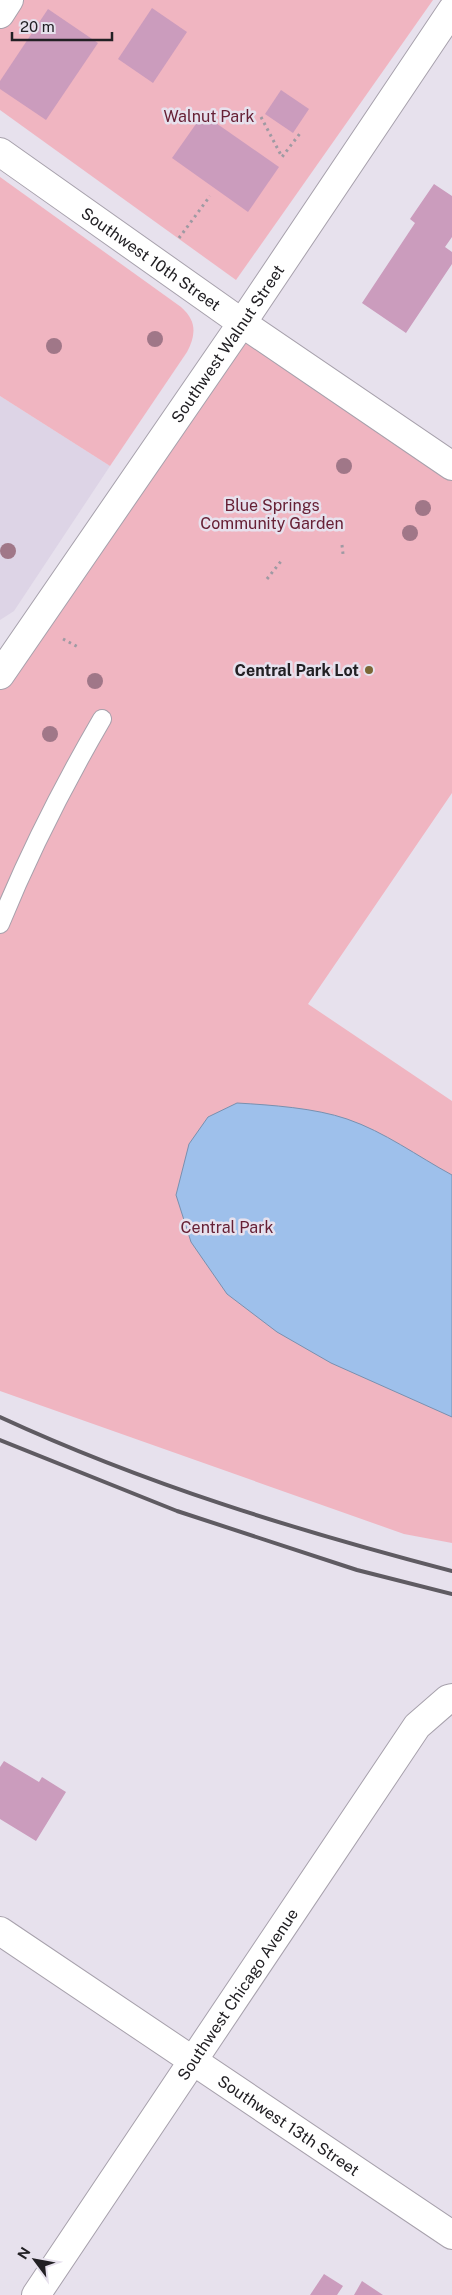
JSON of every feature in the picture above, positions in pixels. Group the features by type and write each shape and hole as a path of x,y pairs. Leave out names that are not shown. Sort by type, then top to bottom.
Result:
{"street":[{"path":"0,14 9,0"},
{"name":"Southwest Walnut Street","path":"0,675 242,323 452,10"},
{"name":"Southwest 10th Street","path":"0,152 242,323 452,466"},
{"name":"Southwest Chicago Avenue","path":"36,2295 417,1726 450,1699"},
{"name":"Southwest 13th Street","path":"0,1932 452,2235"}],"lane":[{"path":"0,924 22,870 55,802 102,719"}],"path":[{"path":"261,117 282,157 301,132"},
{"path":"180,238 210,196"},
{"path":"342,545 343,554"},
{"path":"267,579 282,560"},
{"path":"63,639 80,648"}],"shaded area":[{"path":"0,396 110,466 14,611 0,620"}],"green space":[{"name":"Walnut Park","path":"9,0 433,0 236,280 0,110 0,14"},
{"path":"0,177 181,307 192,323 192,340 187,352 110,466 0,396"},
{"name":"Central Park","path":"242,323 452,466 452,793 308,1004 452,1101 452,1543 404,1534 0,1391 0,675"}],"water":[{"path":"237,1103 307,1110 347,1119 388,1137 452,1175 452,1417 331,1363 277,1332 227,1294 191,1242 176,1195 189,1144 208,1117"}],"building":[{"path":"152,8 187,32 153,83 118,59"},
{"path":"48,9 98,43 46,120 0,89 0,81"},
{"path":"281,90 309,109 293,133 265,114"},
{"path":"203,114 279,167 248,212 172,158"},
{"path":"434,184 452,196 452,237 445,247 452,252 452,264 406,333 362,303 415,223 410,219"},
{"path":"4,1761 39,1782 42,1777 66,1792 36,1841 0,1819 0,1767"},
{"path":"324,2274 343,2286 337,2295 310,2295"},
{"path":"362,2281 383,2295 354,2295"}],"railway":[{"path":"0,1417 110,1464 166,1485 280,1522 452,1571"},
{"path":"0,1440 177,1511 357,1570 452,1594"}],"place":[{"name":"Central Park Lot","path":"369,670"}],"park label":[{"name":"Blue Springs Community Garden","path":"272,514"}]}
